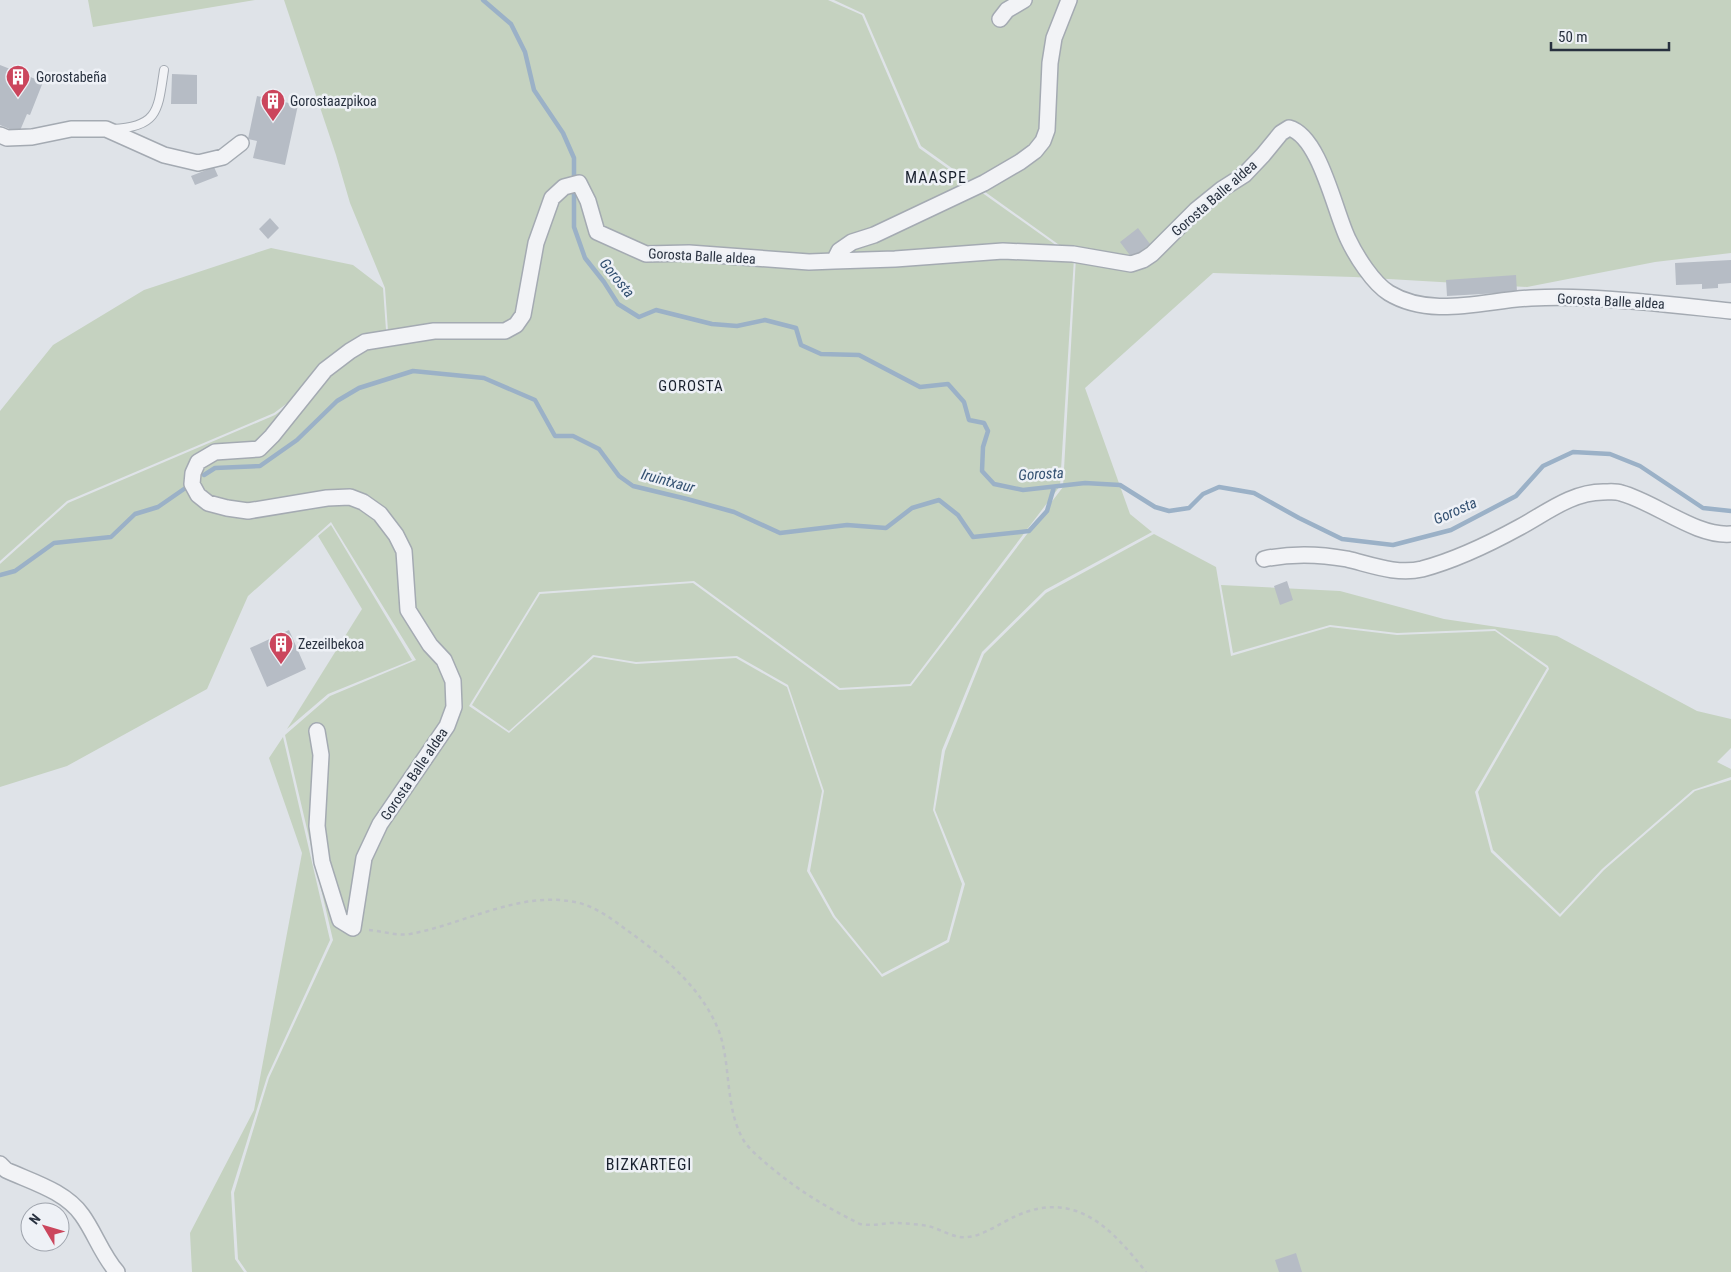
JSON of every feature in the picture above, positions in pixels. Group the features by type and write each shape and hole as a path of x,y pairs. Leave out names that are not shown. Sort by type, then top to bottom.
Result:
{"street":[{"path":"1000,19 1007,10 1024,0"},
{"path":"834,261 839,251 852,242 874,234 984,183 1035,151 1043,141 1047,130 1050,63 1054,38 1069,0"},
{"name":"Gorosta Balle aldea","path":"353,928 364,858 380,824 447,726 454,707 453,681 444,660 430,645 408,610 404,551 396,534 380,514 363,502 350,497 327,498 248,511 227,508 208,503 198,495 192,484 193,473 198,462 215,452 259,449 272,436 325,370 365,342 434,331 505,331 516,325 523,315 536,244 552,198 571,185 588,201 597,232 646,254 689,253 791,261 834,261 895,259 1002,251 1073,254 1131,264 1143,260 1152,254 1196,210 1222,189 1244,175 1263,156 1281,132 1289,128 1301,135 1316,155 1348,240 1366,268 1377,283 1389,293 1403,299 1428,306 1452,307 1530,298 1588,298 1731,311"},
{"path":"0,135 7,138 32,137 71,129 106,129 164,155 198,162 223,157 241,143"},
{"path":"1264,559 1285,554 1310,555 1346,559 1393,570 1420,569 1451,560 1521,526 1560,504 1589,492 1620,492 1696,527 1715,533 1731,534"},
{"path":"317,731 321,755 317,826 322,862 340,920 353,928"},
{"path":"0,1164 6,1170 53,1190 70,1202 82,1215 117,1272"}],"lane":[{"path":"106,129 126,128 143,124 154,113 159,100 164,70"}],"path":[{"path":"353,928 378,930 392,934 407,934 439,927 510,904 531,901 576,902 591,907 611,918 663,956 699,996 720,1034 736,1123 744,1141 756,1154 808,1196 860,1224 869,1226 890,1223 930,1226 967,1238 975,1236 1018,1214 1047,1207 1070,1209 1083,1213 1103,1224 1146,1272"}],"green space":[{"path":"88,0 255,0 93,27"},
{"path":"284,0 828,0 862,15 919,148 1074,258 1060,486 910,684 840,688 694,581 539,592 469,706 509,733 594,657 636,664 736,658 787,687 822,791 807,871 833,917 882,977 949,942 965,884 935,810 945,751 984,654 1046,593 1154,534 1216,567 1231,656 1330,627 1397,635 1495,631 1547,668 1475,792 1491,852 1560,917 1604,870 1695,791 1731,780 1731,1272 247,1272 238,1259 234,1193 269,1078 333,940 285,735 330,696 416,660 331,522 248,596 207,689 67,766 0,787 0,564 68,503 275,415 388,331 385,288 350,203 336,155"},
{"path":"834,0 1731,0 1731,253 1655,262 1527,287 1354,277 1213,273 1085,388 1130,514 1152,532 1045,590 982,652 942,750 933,810 962,884 947,940 882,974 835,916 810,871 824,791 788,685 737,656 636,662 593,655 509,731 472,705 540,594 693,583 839,690 911,686 1063,487 1076,257 921,146 864,14"},
{"path":"271,248 353,265 383,288 386,330 274,413 67,501 0,561 0,411 53,345 144,290"},
{"path":"331,525 412,660 328,694 287,729 362,609 318,536"},
{"path":"1221,585 1340,591 1444,619 1557,636 1697,711 1731,719 1731,748 1717,762 1731,769 1731,777 1693,790 1602,869 1560,914 1493,850 1478,792 1549,669 1548,666 1495,629 1397,633 1330,625 1233,653"},
{"path":"283,737 330,940 267,1077 231,1192 235,1259 244,1272 192,1272 190,1233 254,1110 302,853 269,758"}],"building":[{"name":"Gorostabeña","path":"0,65 43,82 30,115 27,114 19,133 0,125"},
{"path":"172,74 197,75 197,104 171,104"},
{"name":"Gorostaazpikoa","path":"257,96 298,105 285,165 253,158 257,141 248,139"},
{"path":"214,167 218,176 195,185 191,176"},
{"path":"270,218 279,228 268,239 259,229"},
{"path":"1138,228 1150,244 1132,258 1120,242"},
{"path":"1731,260 1731,283 1718,284 1718,288 1702,289 1702,284 1676,285 1675,263"},
{"path":"1516,275 1517,292 1447,296 1446,280"},
{"path":"1287,581 1293,600 1280,605 1274,586"},
{"name":"Zezeilbekoa","path":"289,630 306,669 267,687 250,648"},
{"path":"1296,1253 1302,1272 1279,1272 1275,1260"}],"waterway":[{"name":"Gorosta","path":"483,0 511,24 525,52 534,90 563,133 574,158 574,181"},
{"name":"Gorosta","path":"574,188 574,227 585,258 618,304 639,317 656,310 712,324 737,326 765,320 796,328 801,345 821,354 859,355 920,387 948,384 964,402 969,420 984,423 988,431 983,447 982,471 994,484 1023,490 1085,483 1120,485 1155,507 1169,511 1189,508 1203,494 1219,487 1254,493 1342,539 1393,545 1451,530 1516,496 1543,466 1573,452 1610,454 1640,466 1703,508 1731,511"},
{"name":"Iruintxaur","path":"204,475 215,468 260,466 297,440 337,401 359,388 413,371 484,378 535,400 555,436 573,436 599,449 619,476 633,486 734,512 780,533 847,525 886,528 912,508 939,500 958,515 973,537 1029,531 1047,511 1054,487"},
{"name":"Iruintxaur","path":"0,575 15,571 54,543 111,537 135,514 158,507 184,489"}],"place":[{"name":"Gorostabeña","path":"18,98"},
{"name":"Gorostaazpikoa","path":"273,122"},
{"name":"Zezeilbekoa","path":"281,665"}],"district":[{"name":"MAASPE","path":"936,177"},
{"name":"GOROSTA","path":"691,386"},
{"name":"BIZKARTEGI","path":"649,1164"}]}
